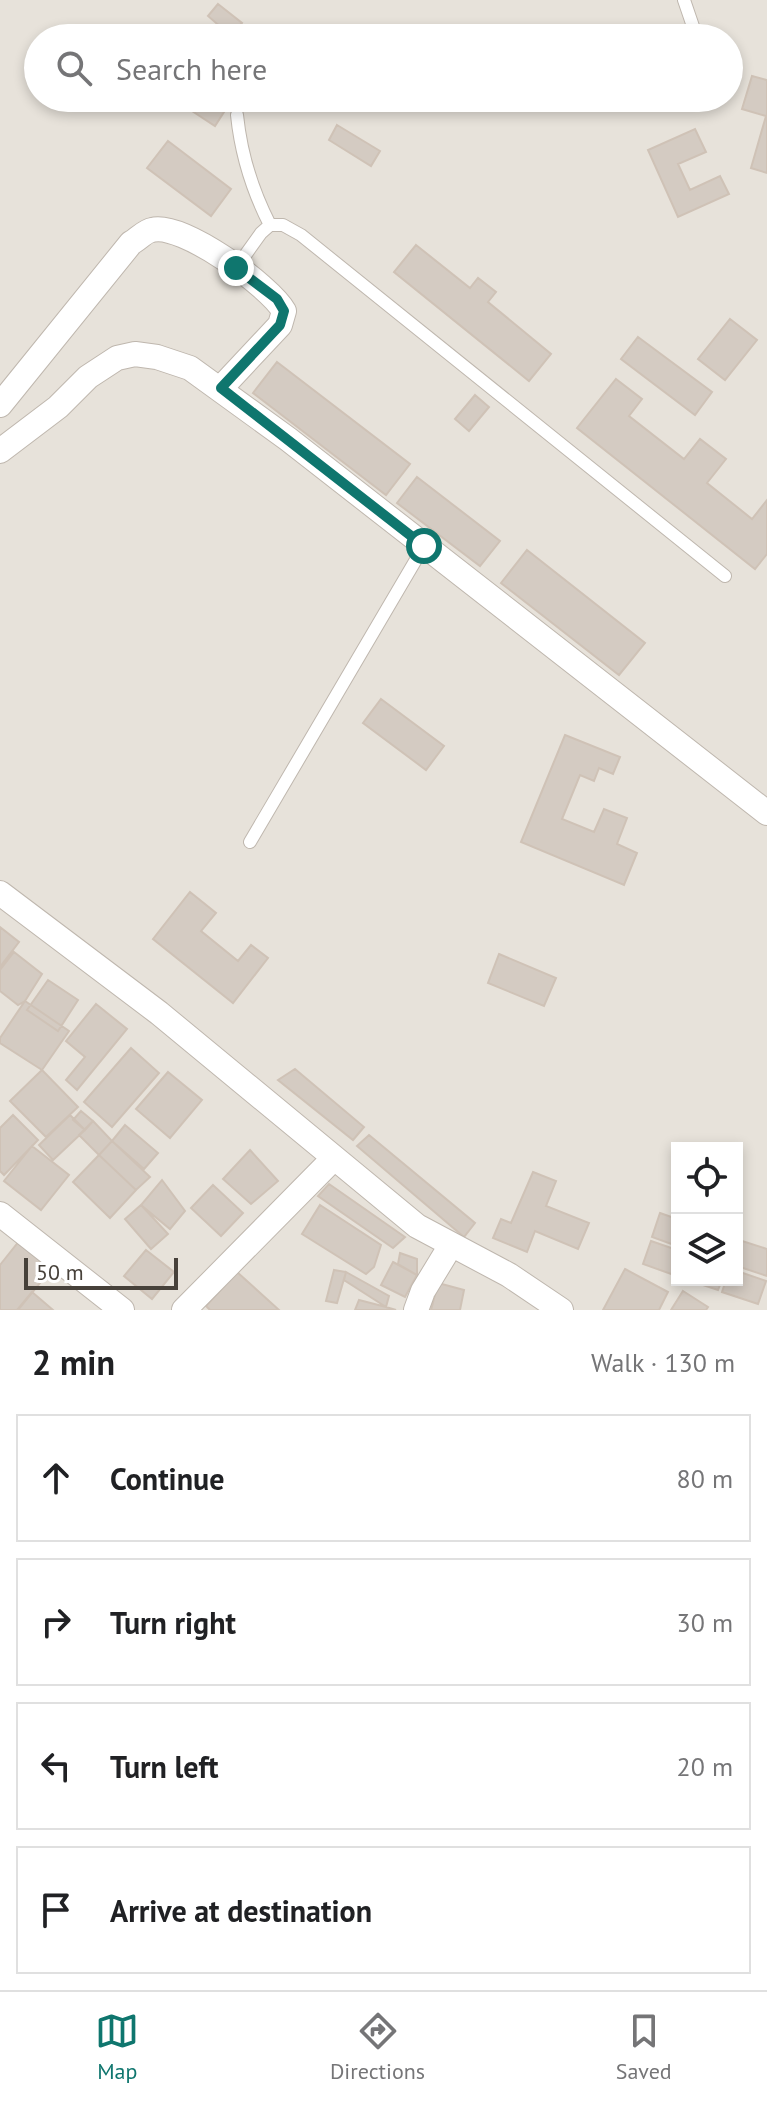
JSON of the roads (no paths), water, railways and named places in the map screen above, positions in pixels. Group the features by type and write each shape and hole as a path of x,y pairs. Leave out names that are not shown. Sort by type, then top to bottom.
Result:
{"street":[{"path":"0,405 131,243 152,230 174,231 236,268 277,299 284,311 280,325 221,388"},
{"path":"0,451 58,407 88,377 117,358 135,354 157,357 190,368 221,388 767,813"},
{"path":"0,893 159,1013 417,1226 509,1275 561,1310"},
{"path":"184,1310 334,1158"},
{"path":"0,1214 122,1310"},
{"path":"416,1310 423,1291 451,1245"}],"lane":[{"path":"684,0 692,24"},
{"path":"237,115 239,142 255,197 270,225"},
{"path":"236,268 270,225 283,225 301,235 725,576"},
{"path":"250,842 424,546"}]}
